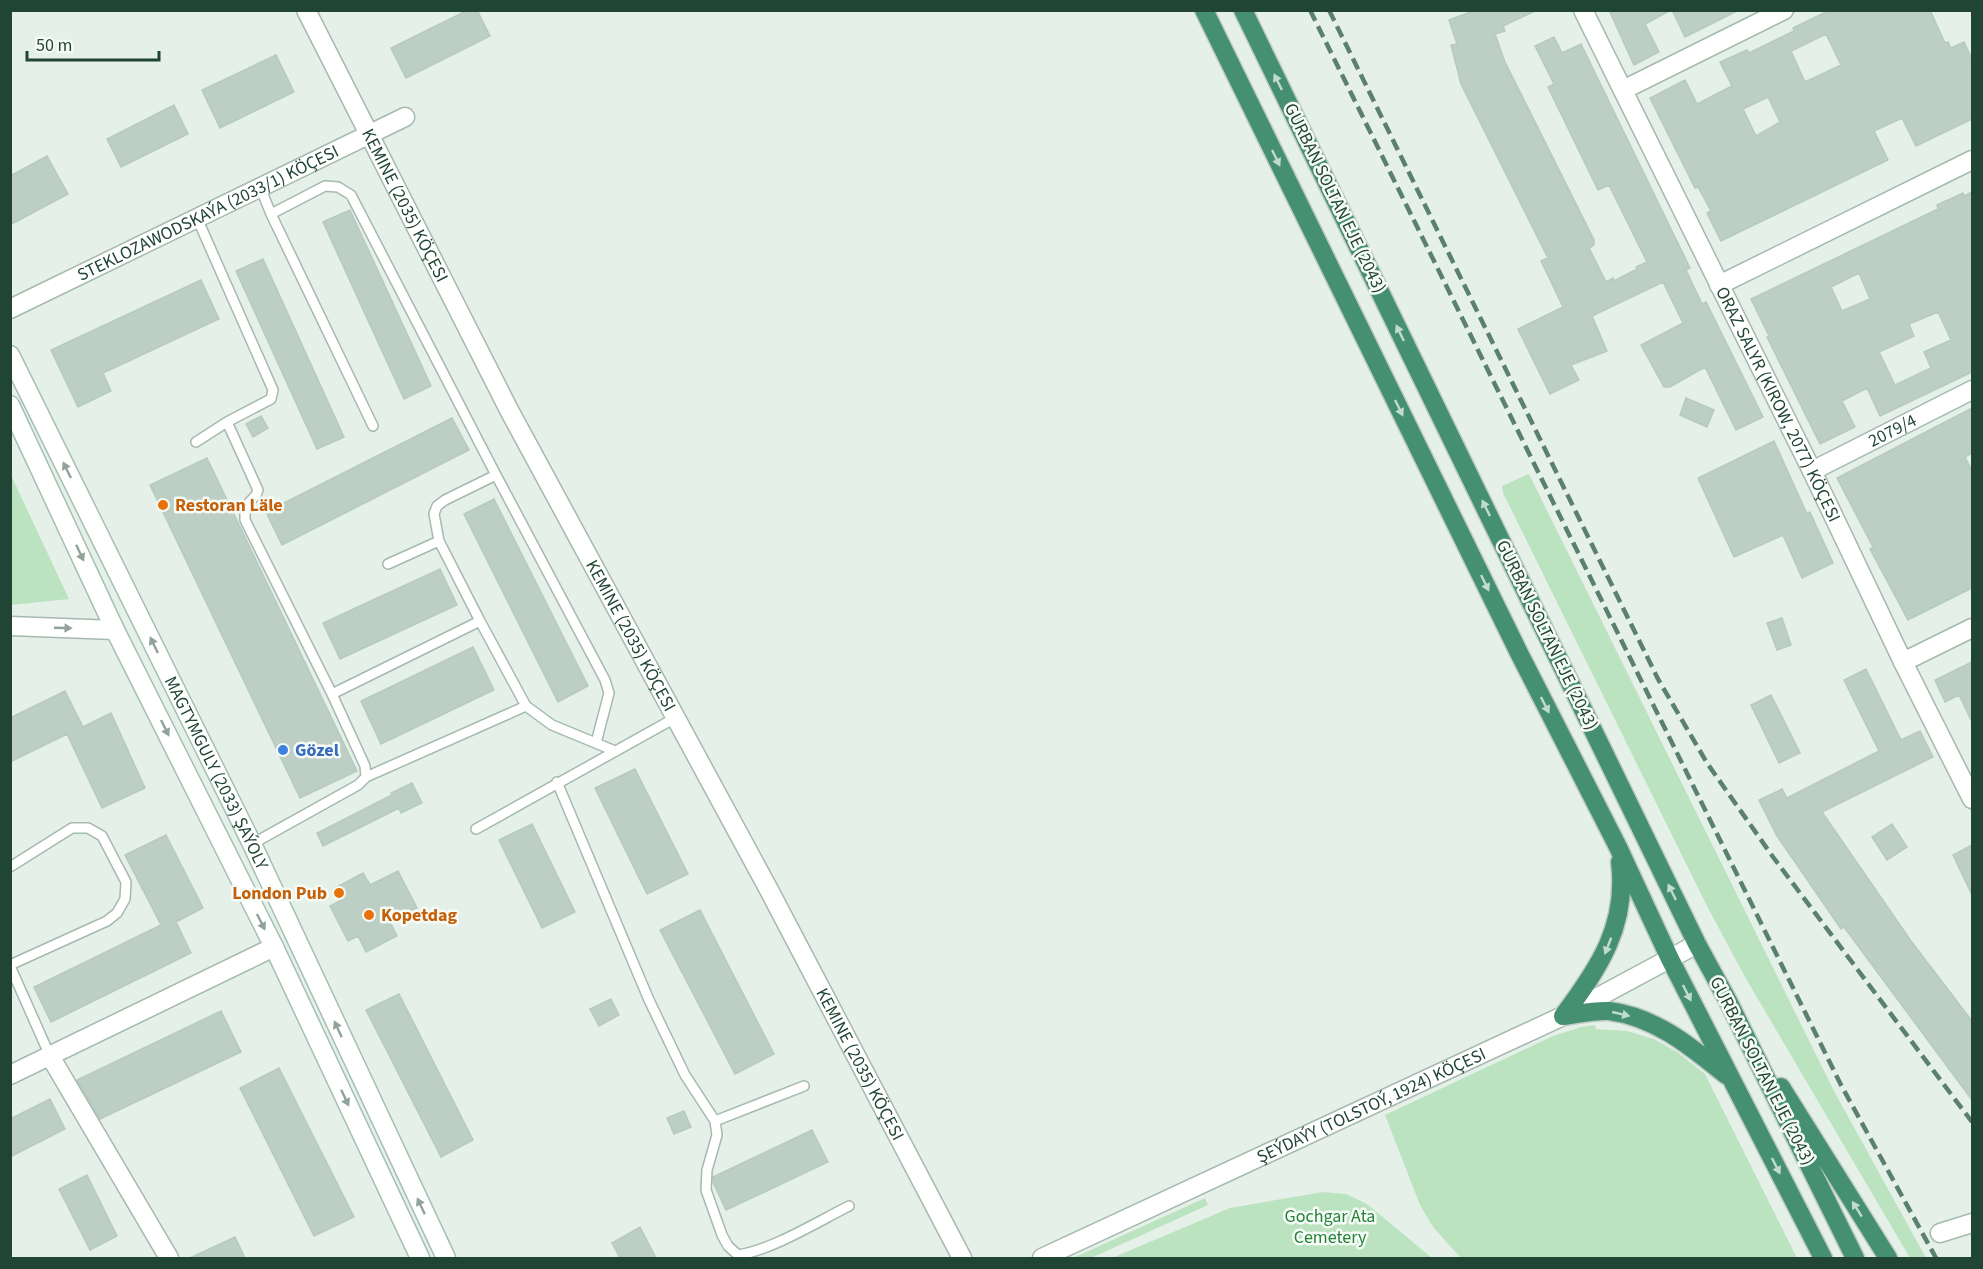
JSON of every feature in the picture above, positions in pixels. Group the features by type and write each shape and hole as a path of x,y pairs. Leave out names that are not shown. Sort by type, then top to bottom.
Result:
{"highway":[{"name":"GURBAN SOLTAN EJE (2043)","path":"1204,10 1519,653 1618,847 1670,959 1822,1258"},
{"name":"GURBAN SOLTAN EJE (2043)","path":"1243,10 1697,944 1728,1001 1855,1258"},
{"path":"1563,1016 1595,973 1610,943 1622,888 1618,847"},
{"path":"1728,1001 1888,1258"},
{"name":"GURBAN SOLTAN EJE (2043)","path":"1563,1016 1608,1011 1646,1020 1680,1038 1731,1078"}],"street":[{"name":"KEMINE (2035) KÖÇESI","path":"306,10 509,410 769,890 962,1258"},
{"name":"ORAZ SALYR (KIROW, 2077) KÖÇESI","path":"1583,10 1972,799"},
{"path":"1623,90 1784,10"},
{"name":"STEKLOZAWODSKAÝA (2033/1) KÖÇESI","path":"10,309 405,117"},
{"path":"1719,285 1972,160"},
{"name":"MAGTYMGULY (2033) ŞAÝOLY","path":"10,356 252,844 446,1258"},
{"name":"2079/4","path":"1812,471 1972,390"},
{"name":"MAGTYMGULY (2033) ŞAÝOLY","path":"10,405 116,630 274,946 420,1258"},
{"path":"10,626 116,630"},
{"path":"1903,662 1972,628"},
{"name":"ŞEÝDAÝY (TOLSTOÝ, 1924) KÖÇESI","path":"1042,1258 1563,1016 1697,944"},
{"path":"10,1075 274,946"},
{"path":"50,1056 169,1258"},
{"path":"1940,1233 1972,1223"}],"lane":[{"path":"271,214 325,186 338,187 351,195 495,476 604,680 609,693 596,743"},
{"path":"260,187 373,426"},
{"path":"196,442 227,422 271,399 273,390 197,218"},
{"path":"227,422 258,490 245,507 245,520 332,694 365,766 366,777"},
{"path":"495,476 437,506 434,514 439,541 526,706 552,725 615,751"},
{"path":"388,564 439,541"},
{"path":"332,694 480,621"},
{"path":"252,844 350,790 366,777 526,706"},
{"path":"476,829 675,718"},
{"path":"557,782 649,1000 685,1075 715,1121 717,1135 707,1170 706,1190 728,1246 738,1255 748,1253 766,1247 849,1206"},
{"path":"10,867 72,828 88,828 102,836 126,882 125,899 117,914 107,921 10,965 50,1056"},
{"path":"715,1121 804,1086"}],"green space":[{"path":"1529,474 1834,1091 1926,1258 1910,1258 1745,977 1707,906 1503,493 1502,486"},
{"path":"11,475 69,599 11,605"},
{"path":"1595,1025 1596,1029 1627,1031 1654,1039 1677,1052 1705,1074 1797,1258 1461,1258 1433,1227 1420,1205 1385,1115 1553,1036"},
{"name":"Gochgar Ata Cemetery","path":"1323,1192 1346,1194 1367,1204 1432,1258 1112,1258 1230,1208"},
{"path":"1205,1198 1208,1205 1091,1258 1073,1258"}],"building":[{"path":"468,10 477,10 490,36 406,78 391,48"},
{"path":"1476,10 1537,10 1503,26 1505,31 1495,34 1505,62 1594,240 1594,245 1589,248 1606,282 1613,278 1614,281 1647,262 1609,185 1598,190 1548,87 1554,84 1535,46 1554,37 1562,53 1581,44 1690,268 1686,270 1702,304 1706,302 1763,417 1736,430 1705,367 1670,387 1664,387 1641,345 1683,323 1663,282 1592,316 1607,351 1571,365 1579,380 1550,394 1518,329 1563,307 1541,261 1548,258 1461,84 1451,45 1457,44 1449,20"},
{"path":"1609,10 1671,10 1645,24 1659,52 1634,65"},
{"path":"1672,10 1739,10 1685,37"},
{"path":"1830,10 1930,10 1945,43 1948,42 1951,48 1964,42 1972,59 1972,119 1916,146 1902,118 1874,131 1888,160 1721,241 1707,213 1711,211 1698,187 1695,188 1650,98 1685,80 1697,104 1732,86 1720,62 1747,50 1749,53 1794,31 1793,28","holes":["1826,34 1841,65 1805,82 1791,51","1768,97 1780,122 1756,136 1743,109"]},
{"path":"276,55 294,92 220,128 202,90"},
{"path":"174,105 188,134 121,167 107,139"},
{"path":"47,156 68,194 10,225 10,176"},
{"path":"1972,192 1972,372 1880,416 1867,388 1842,401 1855,427 1820,444 1767,337 1769,336 1751,299 1938,209 1937,205 1963,193 1964,196","holes":["1859,273 1870,299 1842,311 1831,287","1938,312 1951,340 1924,352 1931,368 1895,385 1879,352 1914,336 1909,324"]},
{"path":"350,210 431,386 404,399 323,222"},
{"path":"263,259 344,437 317,449 236,271"},
{"path":"201,280 219,319 103,373 111,391 78,407 51,350"},
{"path":"1686,398 1714,410 1707,427 1680,415"},
{"path":"1972,408 1972,453 1965,457 1972,471 1972,588 1908,620 1870,549 1873,547 1837,478"},
{"path":"261,416 268,428 253,437 246,424"},
{"path":"452,418 469,450 282,545 266,512"},
{"path":"1774,441 1807,514 1810,512 1833,563 1802,578 1783,535 1734,557 1698,478"},
{"path":"207,458 357,771 300,798 150,485"},
{"path":"494,499 588,686 558,702 464,514"},
{"path":"440,569 457,605 340,659 323,623"},
{"path":"1782,618 1791,645 1777,650 1767,623"},
{"path":"473,647 494,690 381,744 361,701"},
{"path":"1972,662 1972,722 1959,695 1945,702 1935,680"},
{"path":"1866,669 1901,740 1920,731 1933,757 1822,812 1911,941 1972,1021 1972,1100 1844,927 1841,929 1777,836 1759,800 1782,789 1787,798 1879,751 1844,680"},
{"path":"65,691 83,727 111,713 145,788 102,808 67,734 10,762 10,718"},
{"path":"1771,695 1800,753 1779,763 1751,705"},
{"path":"635,769 688,874 647,894 595,788"},
{"path":"412,783 422,803 401,813 399,808 323,846 317,833"},
{"path":"532,824 575,912 542,928 499,840"},
{"path":"1892,824 1907,847 1887,860 1872,837"},
{"path":"166,835 203,908 176,922 191,953 51,1022 34,987 161,925 125,855"},
{"path":"1972,845 1972,895 1953,855"},
{"name":"Kopetdag","path":"398,871 417,908 390,922 397,936 366,952 358,936 348,941 330,906 342,900 335,888 363,873 370,885"},
{"path":"700,910 774,1054 735,1074 660,930"},
{"path":"399,994 473,1140 441,1157 366,1010"},
{"path":"611,999 619,1015 599,1026 590,1009"},
{"path":"221,1011 241,1052 100,1119 77,1080"},
{"path":"279,1068 354,1217 314,1236 240,1088"},
{"path":"50,1099 65,1129 10,1157 10,1119"},
{"path":"684,1111 691,1127 674,1134 667,1118"},
{"path":"812,1130 828,1162 726,1210 713,1182 713,1177"},
{"path":"87,1175 117,1236 90,1250 59,1189"},
{"path":"640,1227 656,1258 620,1258 612,1243"},
{"path":"235,1237 245,1258 190,1258"}],"railway":[{"path":"1310,10 1841,1085 1936,1258"},
{"path":"1329,10 1658,679 1707,763 1773,857 1972,1122"}],"place":[{"name":"Restoran Läle","path":"163,505"},
{"name":"Gözel","path":"283,750"},
{"name":"London Pub","path":"339,893"},
{"name":"Kopetdag","path":"369,915"}]}
